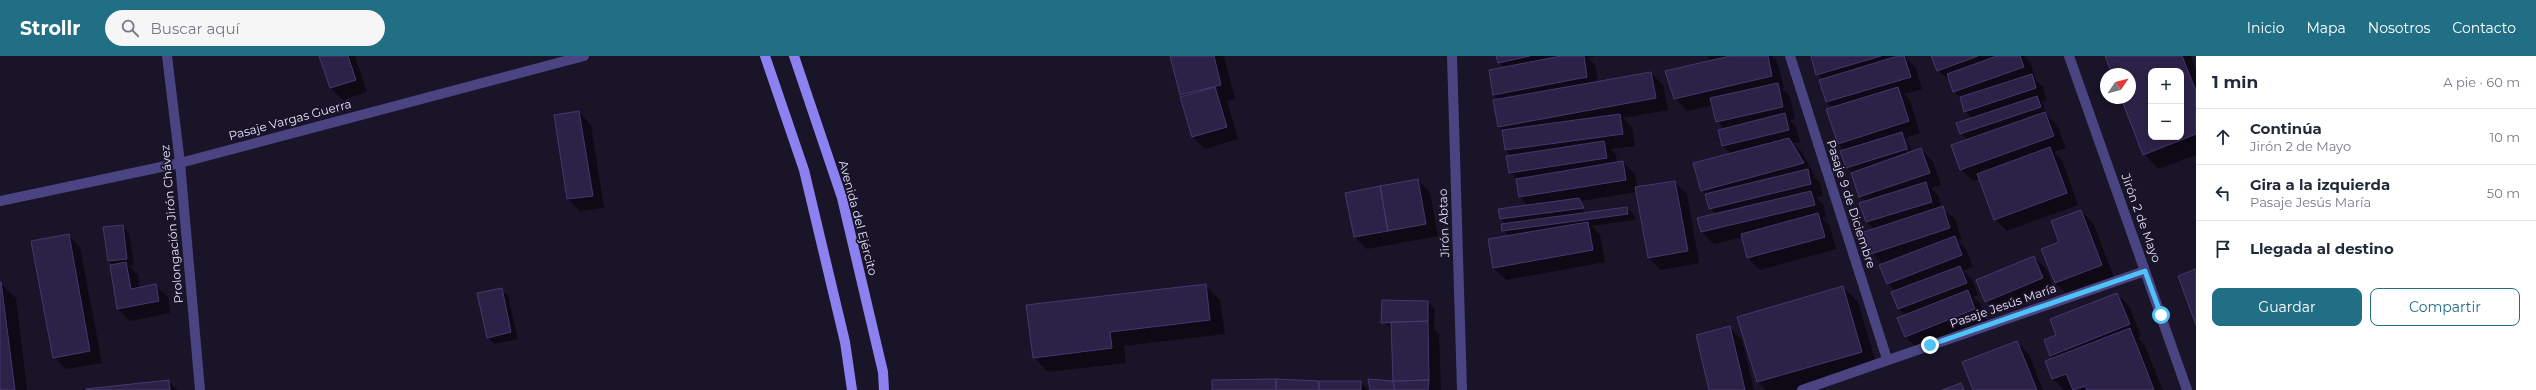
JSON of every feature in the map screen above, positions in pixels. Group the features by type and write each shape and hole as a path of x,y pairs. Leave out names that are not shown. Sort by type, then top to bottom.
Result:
{"main road":[{"path":"765,56 804,170 845,342 852,390"},
{"name":"Avenida del Ejército","path":"794,56 842,198 883,372 884,390"}],"street":[{"name":"Prolongación Jirón Chávez","path":"167,56 180,163 200,390"},
{"name":"Pasaje Vargas Guerra","path":"0,201 180,163 584,56"},
{"name":"Jirón Abtao","path":"1452,56 1462,390"},
{"name":"Pasaje 9 de Diciembre","path":"1790,56 1887,359"},
{"name":"Jirón 2 de Mayo","path":"2069,56 2186,390"},
{"name":"Pasaje Jesús María","path":"1802,390 1887,359 2145,271"}],"building":[{"path":"319,56 348,56 356,80 330,88"},
{"path":"1170,56 1214,56 1221,85 1180,95"},
{"path":"1496,56 1530,56 1498,63"},
{"path":"1561,56 1584,56 1587,77 1493,95 1489,70"},
{"path":"1730,56 1768,56 1772,76 1674,99 1665,71"},
{"path":"1811,56 1881,56 1816,75"},
{"path":"1898,56 1904,56 1911,77 1826,102 1819,80"},
{"path":"1931,56 1978,56 1937,71"},
{"path":"1997,56 2020,56 2024,67 1953,92 1947,74"},
{"path":"2105,56 2182,56 2196,91 2196,134 2184,139 2184,68 2148,68 2148,140 2181,140 2143,155 2123,104 2136,104 2136,68 2110,68"},
{"path":"1651,72 1656,98 1498,127 1493,100"},
{"path":"2032,74 2036,88 1964,112 1960,97"},
{"path":"1778,83 1783,107 1716,122 1710,98"},
{"path":"1215,87 1227,127 1192,137 1180,97"},
{"path":"1898,87 1909,121 1838,144 1826,109"},
{"path":"2037,96 2041,107 1960,134 1956,123"},
{"path":"579,111 593,196 567,199 554,115"},
{"path":"2045,112 2054,136 1960,170 1951,145"},
{"path":"1785,113 1789,130 1722,146 1718,130"},
{"path":"1620,114 1623,134 1505,150 1502,130"},
{"path":"1902,132 1907,149 1846,168 1840,151"},
{"path":"1789,138 1804,163 1701,191 1693,163"},
{"path":"1604,141 1607,158 1509,173 1506,156"},
{"path":"2050,147 2067,193 1994,220 1977,174"},
{"path":"1921,148 1930,173 1859,197 1851,173"},
{"path":"1623,161 1626,180 1519,197 1516,179"},
{"path":"1808,169 1811,184 1709,209 1705,194"},
{"path":"1418,179 1426,224 1388,231 1380,186"},
{"path":"1675,181 1688,251 1648,258 1635,187"},
{"path":"1926,182 1932,202 1866,222 1859,203"},
{"path":"1380,186 1388,231 1354,237 1345,193"},
{"path":"1811,191 1815,205 1701,232 1697,218"},
{"path":"1579,198 1584,208 1500,219 1498,209"},
{"path":"1943,206 1950,228 1871,254 1864,232"},
{"path":"1627,207 1628,214 1502,231 1501,224"},
{"path":"2081,210 2102,265 2055,283 2041,249 2059,242 2051,221"},
{"path":"1818,213 1825,237 1747,258 1741,234"},
{"path":"1588,222 1593,250 1493,268 1488,239"},
{"path":"123,225 127,259 108,261 103,227"},
{"path":"69,234 90,351 53,358 31,241"},
{"path":"1955,236 1962,255 1887,284 1879,265"},
{"path":"2034,256 2043,278 1985,302 1976,280"},
{"path":"126,262 131,289 156,284 159,301 117,309 110,265"},
{"path":"1960,266 1967,283 1898,309 1891,292"},
{"path":"2196,269 2196,325 2178,276"},
{"path":"1,282 15,390 0,390"},
{"path":"1206,284 1210,320 1110,332 1112,348 1033,358 1026,305"},
{"path":"1843,286 1862,352 1757,382 1737,317"},
{"path":"502,288 511,332 487,338 477,293"},
{"path":"1968,290 1975,309 1905,337 1897,318"},
{"path":"2117,293 2130,324 2050,356 2044,340 2056,335 2050,319"},
{"path":"1382,300 1428,301 1428,321 1381,323"},
{"path":"1428,321 1429,380 1393,381 1391,322"},
{"path":"1730,326 1745,390 1709,390 1696,335"},
{"path":"2130,328 2154,390 2087,390 2085,386 2073,390 2066,374 2052,379 2045,361"},
{"path":"2017,341 2037,390 1973,390 1962,362"},
{"path":"1276,379 1276,390 1212,390 1212,380"},
{"path":"1276,379 1319,381 1319,390 1276,390"},
{"path":"1368,379 1393,381 1395,390 1370,390"},
{"path":"169,380 170,390 86,390 86,389"},
{"path":"1429,380 1428,390 1395,390 1393,381"},
{"path":"1319,381 1361,381 1361,390 1319,390"},
{"path":"1961,383 1964,390 1942,390"}],"route":[{"path":"1930,345 2145,271 2161,315"}]}
